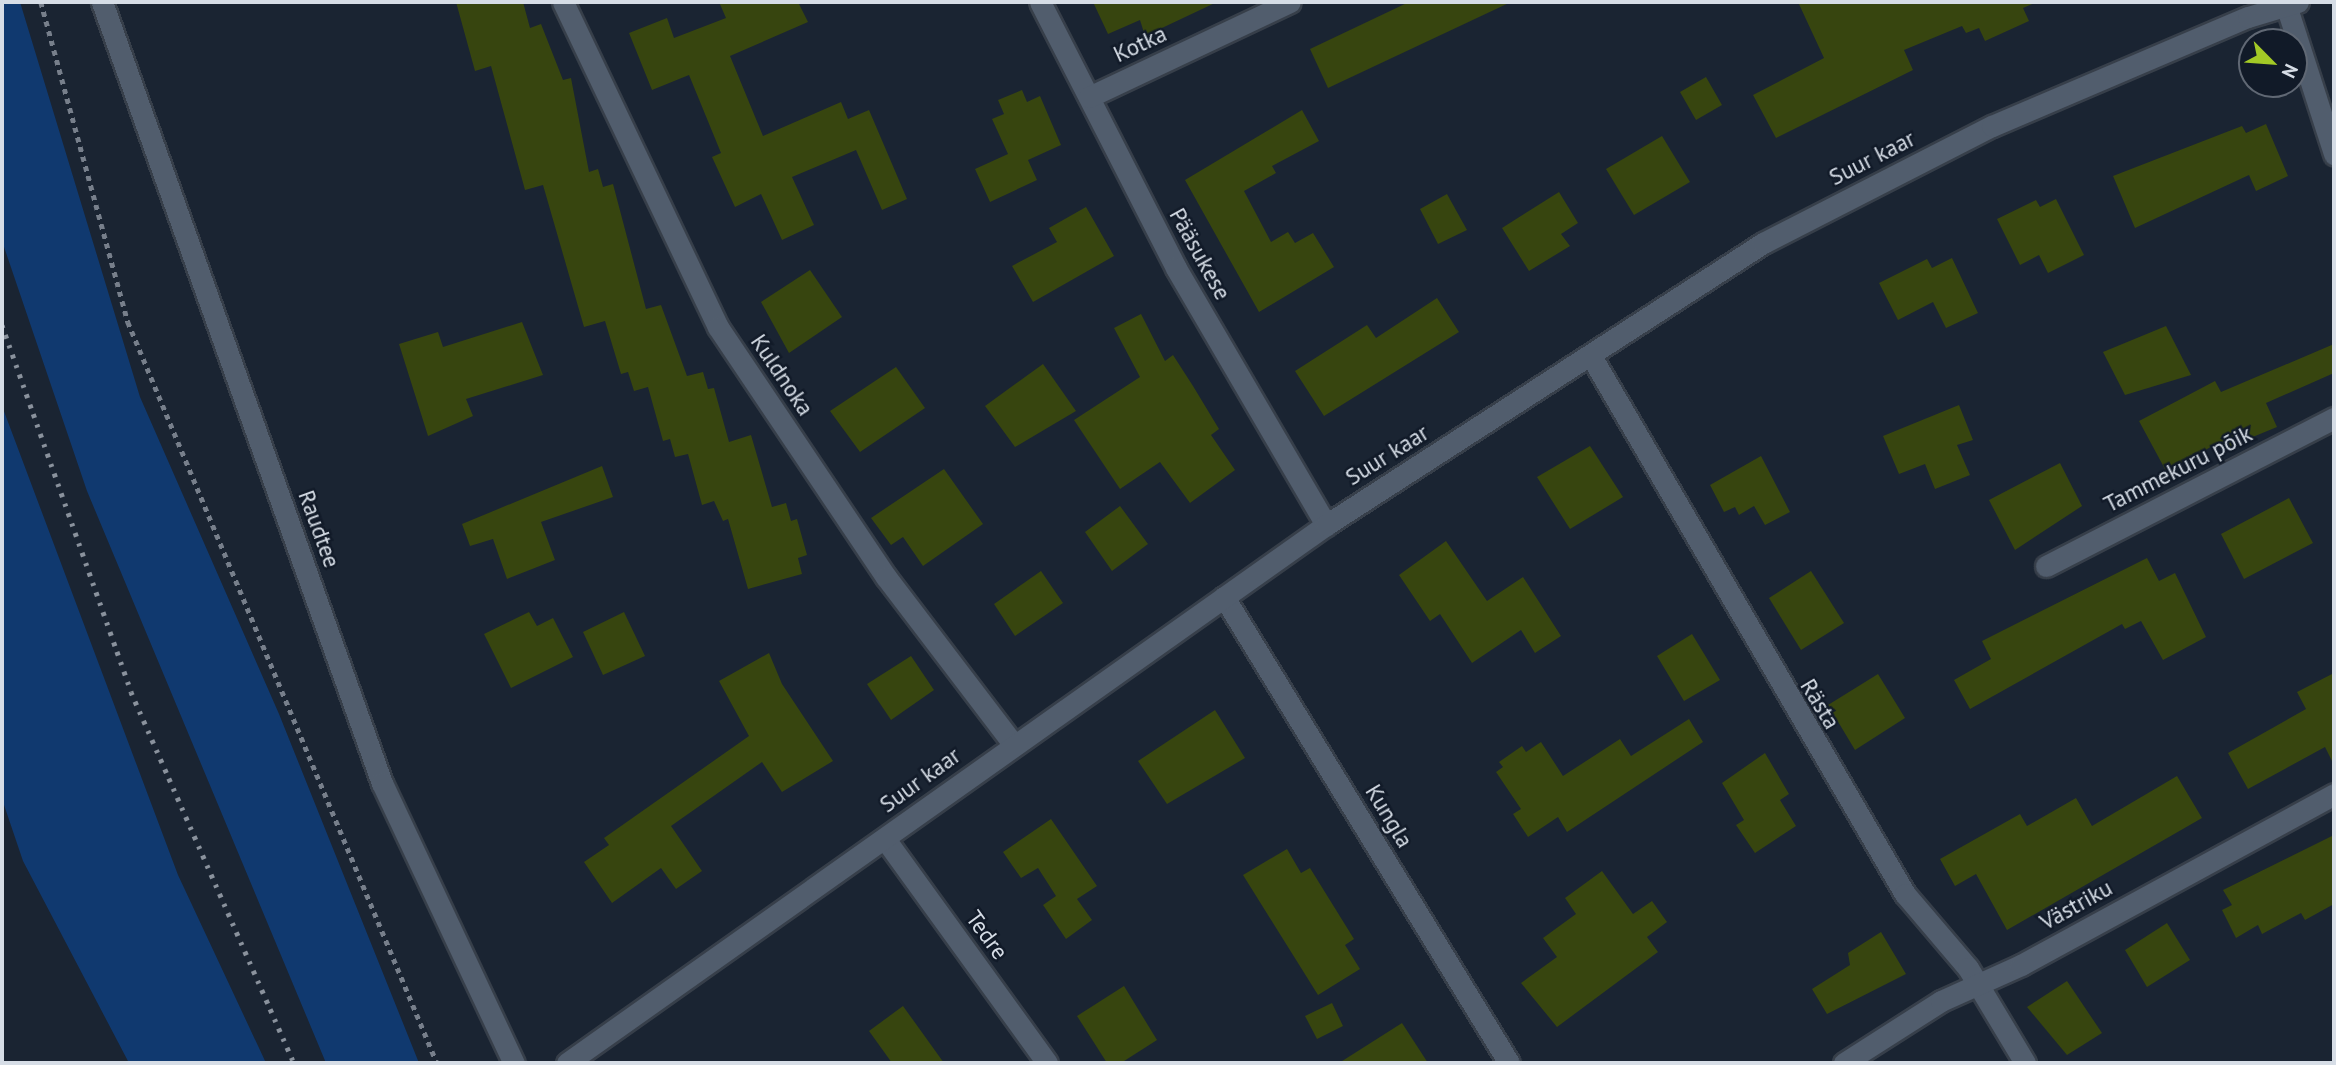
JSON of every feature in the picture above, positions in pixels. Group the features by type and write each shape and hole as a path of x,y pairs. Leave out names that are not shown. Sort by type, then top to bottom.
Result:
{"street":[{"name":"Raudtee","path":"103,2 382,783 513,1063"},
{"name":"Kuldnoka","path":"563,2 718,327 886,578 1013,744"},
{"name":"Pääsukese","path":"1040,2 1176,268 1326,525"},
{"name":"Kotka","path":"1089,97 1290,2"},
{"name":"Suur kaar","path":"567,1063 884,839 1013,744 1326,525 1763,243 1944,151 2292,4"},
{"path":"2292,4 2334,154"},
{"name":"Rästa","path":"1591,356 1905,894 1976,985 2025,1063"},
{"name":"Tammekuru põik","path":"2046,566 2334,418"},
{"name":"Kungla","path":"1224,597 1509,1063"},
{"name":"Västriku","path":"1844,1063 1976,985 2334,794"},
{"name":"Tedre","path":"884,839 1047,1063"}],"path":[{"path":"41,2 132,334 437,1063"}],"shaded area":[{"path":"2,2 20,2 140,397 279,714 419,1063 326,1063 87,491 2,241"},
{"path":"2,406 178,875 266,1063 129,1063 23,861 2,799"}],"building":[{"path":"456,2 523,2 530,28 541,24 563,80 571,78 589,172 598,169 603,187 613,184 646,309 661,305 687,376 703,372 708,389 714,388 729,442 751,435 772,507 786,503 791,521 797,519 807,555 798,558 802,574 748,589 728,519 723,521 714,501 702,505 688,454 675,457 670,439 663,441 648,387 634,391 628,372 621,374 605,321 584,327 543,185 525,190 491,66 475,71"},
{"path":"719,2 798,2 808,22 730,56 763,136 841,102 848,119 869,110 907,199 882,210 856,150 792,177 814,225 782,240 761,194 735,207 712,157 721,153 689,75 652,90 629,33 667,18 674,38 726,18"},
{"path":"1093,2 1217,2 1145,36 1140,20 1108,34"},
{"path":"1409,2 1511,2 1328,88 1310,49"},
{"path":"1798,2 2037,2 2023,8 2029,21 1985,41 1979,28 1966,33 1962,26 1904,50 1913,70 1776,138 1753,95 1824,58"},
{"path":"1706,77 1722,105 1696,120 1680,92"},
{"path":"1022,90 1027,102 1040,96 1061,145 1028,160 1037,180 990,202 975,169 1008,154 992,119 1004,114 998,100"},
{"path":"1302,110 1319,141 1272,166 1276,173 1244,191 1271,242 1288,232 1295,243 1313,233 1334,267 1259,312 1185,180"},
{"path":"2266,124 2288,176 2256,191 2249,175 2135,228 2113,176 2242,126 2246,133"},
{"path":"1662,136 1690,182 1634,215 1606,169"},
{"path":"1559,192 1578,223 1561,234 1570,246 1529,271 1502,228"},
{"path":"1447,194 1467,230 1438,244 1420,209"},
{"path":"2056,199 2084,255 2048,273 2039,255 2020,265 1997,219 2036,200 2040,207"},
{"path":"1086,207 1114,256 1033,302 1012,266 1057,242 1049,228"},
{"path":"1952,258 1978,313 1946,328 1933,302 1898,320 1879,283 1927,259 1932,268"},
{"path":"810,270 842,317 789,353 761,302"},
{"path":"1437,298 1459,332 1324,416 1295,371 1367,325 1376,338"},
{"path":"1141,314 1165,361 1173,355 1219,429 1211,435 1235,470 1190,503 1160,462 1120,489 1074,420 1140,377 1114,328"},
{"path":"522,322 543,375 466,399 473,416 428,436 399,344 438,332 443,347"},
{"path":"2166,326 2191,375 2125,395 2103,352"},
{"path":"2334,344 2334,373 2266,403 2277,427 2226,448 2222,441 2166,471 2139,421 2215,381 2221,392"},
{"path":"1043,364 1076,411 1015,447 985,406"},
{"path":"896,367 925,408 860,452 830,411"},
{"path":"1959,405 1973,440 1957,445 1970,475 1935,489 1925,464 1899,474 1883,436"},
{"path":"1590,446 1623,497 1570,529 1537,477"},
{"path":"1761,456 1790,512 1765,525 1754,506 1739,515 1735,507 1724,512 1710,485"},
{"path":"2060,463 2082,506 2015,550 1989,500"},
{"path":"602,466 613,497 541,522 555,560 507,579 493,539 470,546 462,524"},
{"path":"944,469 983,524 923,566 903,537 891,545 871,518"},
{"path":"2289,498 2313,543 2244,579 2221,534"},
{"path":"1120,506 1148,544 1112,571 1085,532"},
{"path":"1446,541 1487,601 1523,577 1561,636 1535,653 1521,630 1472,663 1440,614 1430,621 1399,575"},
{"path":"2147,558 2159,581 2175,573 2206,637 2163,660 2141,621 2125,629 2122,624 1970,709 1954,680 1991,659 1982,641"},
{"path":"1041,571 1063,603 1015,636 994,604"},
{"path":"1811,571 1844,623 1801,650 1769,598"},
{"path":"529,612 537,626 553,618 573,657 511,688 484,634"},
{"path":"624,612 645,656 603,675 583,632"},
{"path":"1692,634 1720,680 1684,701 1657,656"},
{"path":"769,653 782,684 833,761 782,792 762,762 671,826 702,871 676,889 661,868 612,903 584,862 609,845 604,838 749,736 719,681"},
{"path":"911,656 934,690 891,720 867,684"},
{"path":"2334,673 2334,765 2325,747 2248,789 2228,753 2306,709 2297,692"},
{"path":"1878,674 1905,718 1855,750 1828,705"},
{"path":"1215,710 1245,758 1167,804 1138,761"},
{"path":"1689,719 1703,742 1567,832 1558,817 1528,837 1513,814 1521,809 1496,772 1503,767 1499,762 1522,746 1526,752 1541,742 1563,776 1620,739 1631,756"},
{"path":"1765,753 1789,794 1780,800 1796,826 1755,853 1736,825 1744,820 1722,783"},
{"path":"2177,776 2202,818 2007,930 1976,874 1955,886 1940,859 2020,814 2027,826 2076,798 2092,826"},
{"path":"1051,819 1097,886 1077,899 1092,920 1066,939 1043,905 1056,896 1038,868 1021,878 1003,852"},
{"path":"2334,835 2334,904 2305,920 2301,913 2262,934 2258,925 2236,938 2222,910 2232,905 2223,890"},
{"path":"1287,849 1301,873 1310,868 1354,939 1345,945 1360,969 1318,995 1243,875"},
{"path":"1602,871 1633,914 1652,901 1667,922 1647,937 1658,952 1557,1027 1521,983 1557,957 1543,938 1576,914 1565,898"},
{"path":"2167,923 2190,960 2147,987 2125,950"},
{"path":"1881,932 1906,974 1827,1014 1812,989 1850,965 1848,953"},
{"path":"2067,981 2102,1033 2067,1055 2027,1007"},
{"path":"1124,986 1157,1040 1121,1063 1107,1063 1077,1016"},
{"path":"1332,1003 1343,1026 1317,1039 1305,1016"},
{"path":"903,1006 944,1063 892,1063 869,1031"},
{"path":"1402,1023 1428,1063 1339,1063"}],"railway":[{"path":"2,325 131,692 294,1063"}]}
